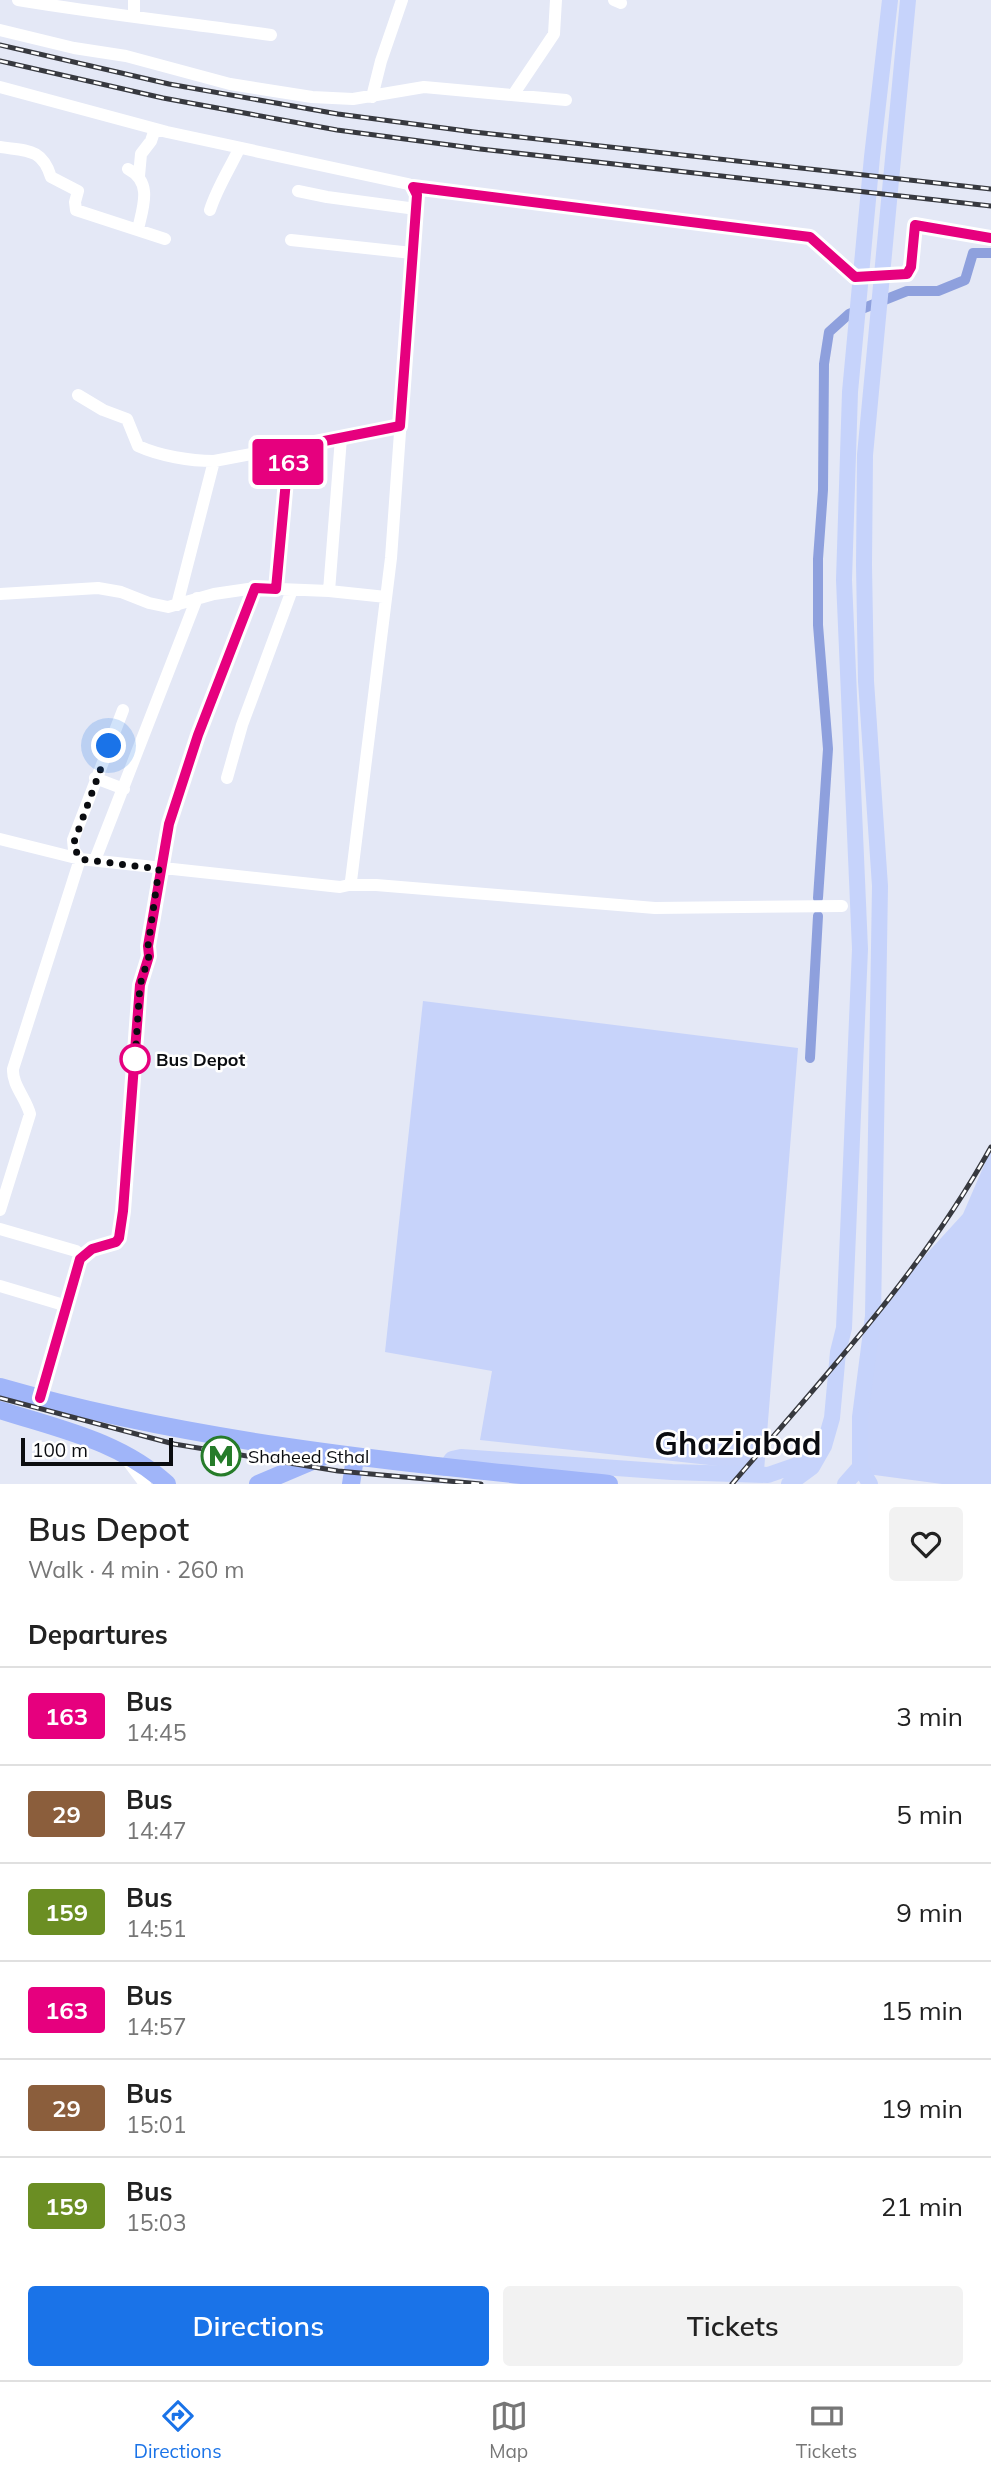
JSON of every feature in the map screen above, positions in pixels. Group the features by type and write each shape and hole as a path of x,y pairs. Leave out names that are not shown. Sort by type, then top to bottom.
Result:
{"highway":[{"path":"0,1387 158,1426 355,1458 609,1484"},
{"path":"0,1410 82,1435 121,1451 167,1484"},
{"path":"258,1484 332,1454"},
{"path":"351,1484 355,1458"}],"main road":[{"path":"789,1484 812,1467 824,1446 832,1418 838,1352 844,1328 860,949 844,580 850,392 890,0"},
{"path":"870,1484 860,1466 860,1417 873,1316 880,886 866,681 865,455 908,0"},
{"path":"452,1468 452,1459 461,1457 673,1472 768,1475 817,1458"},
{"path":"845,1484 860,1466"}],"street":[{"path":"18,0 271,35"},
{"path":"134,0 134,17"},
{"path":"372,97 402,0"},
{"path":"513,95 554,34 556,0"},
{"path":"0,30 74,48 139,59 230,84 324,98 372,97 424,87 566,100"},
{"path":"0,87 155,129 413,187 810,237 855,277 907,274 911,267 915,225 991,238"},
{"path":"138,229 145,191 139,176 141,154 151,141 155,129"},
{"path":"0,147 35,152 46,163 51,177 78,191 76,210 165,239"},
{"path":"210,210 218,185 226,176 239,149"},
{"path":"128,169 139,176"},
{"path":"349,885 386,597 417,195 413,187"},
{"path":"298,191 416,209"},
{"path":"291,240 412,253"},
{"path":"78,395 103,410 127,419 138,446 160,453 215,461 400,426"},
{"path":"328,591 341,438"},
{"path":"276,589 289,448"},
{"path":"177,606 215,461"},
{"path":"0,594 97,588 121,592 168,607 197,598 255,588 386,597"},
{"path":"40,1398 80,1259 92,1249 116,1242 119,1238 140,985 149,956 148,946 159,869 169,824 188,765 255,588"},
{"path":"227,778 242,725 292,590"},
{"path":"95,860 197,598"},
{"path":"80,859 74,850 73,840 123,710"},
{"path":"95,778 124,789"},
{"path":"0,839 80,859 340,887 389,886 655,908 842,906"},
{"path":"0,1210 30,1114 27,1102 13,1077 13,1069 80,859"},
{"path":"0,1229 76,1251 80,1259"},
{"path":"0,1286 67,1306"},
{"path":"121,1451 145,1484"}],"shaded area":[{"path":"423,1001 798,1048 764,1471 480,1440 492,1371 385,1352"},
{"path":"991,1149 991,1484 942,1484 867,1474 866,1320 963,1214"}],"waterway":[{"path":"818,898 828,749 818,625 818,559 823,490 824,364 829,332 849,314 907,291 938,291 965,280 973,253 991,253"},
{"path":"810,1058 818,916"}],"railway":[{"path":"0,45 169,84 338,114 474,132 991,189"},
{"path":"0,61 163,98 337,130 480,149 991,206"},
{"path":"732,1484 903,1280 964,1193 991,1147"},
{"path":"0,1398 174,1444 338,1471 481,1484"}],"bus line":[{"name":"163","path":"40,1398 80,1259 92,1249 116,1242 119,1238 140,985 149,956 148,946 166,833 198,735 255,588 276,589 289,448 400,426 417,195 413,187 810,237 855,277 907,274 911,267 915,225 991,238"}],"place":[{"name":"Bus Depot","path":"135,1059"},
{"name":"Shaheed Sthal","path":"221,1456"}],"district":[{"name":"Ghaziabad","path":"738,1443"}],"route":[{"path":"109,746 95,778 73,845 80,859 159,869 148,946 149,956 140,985 135,1059"}]}
